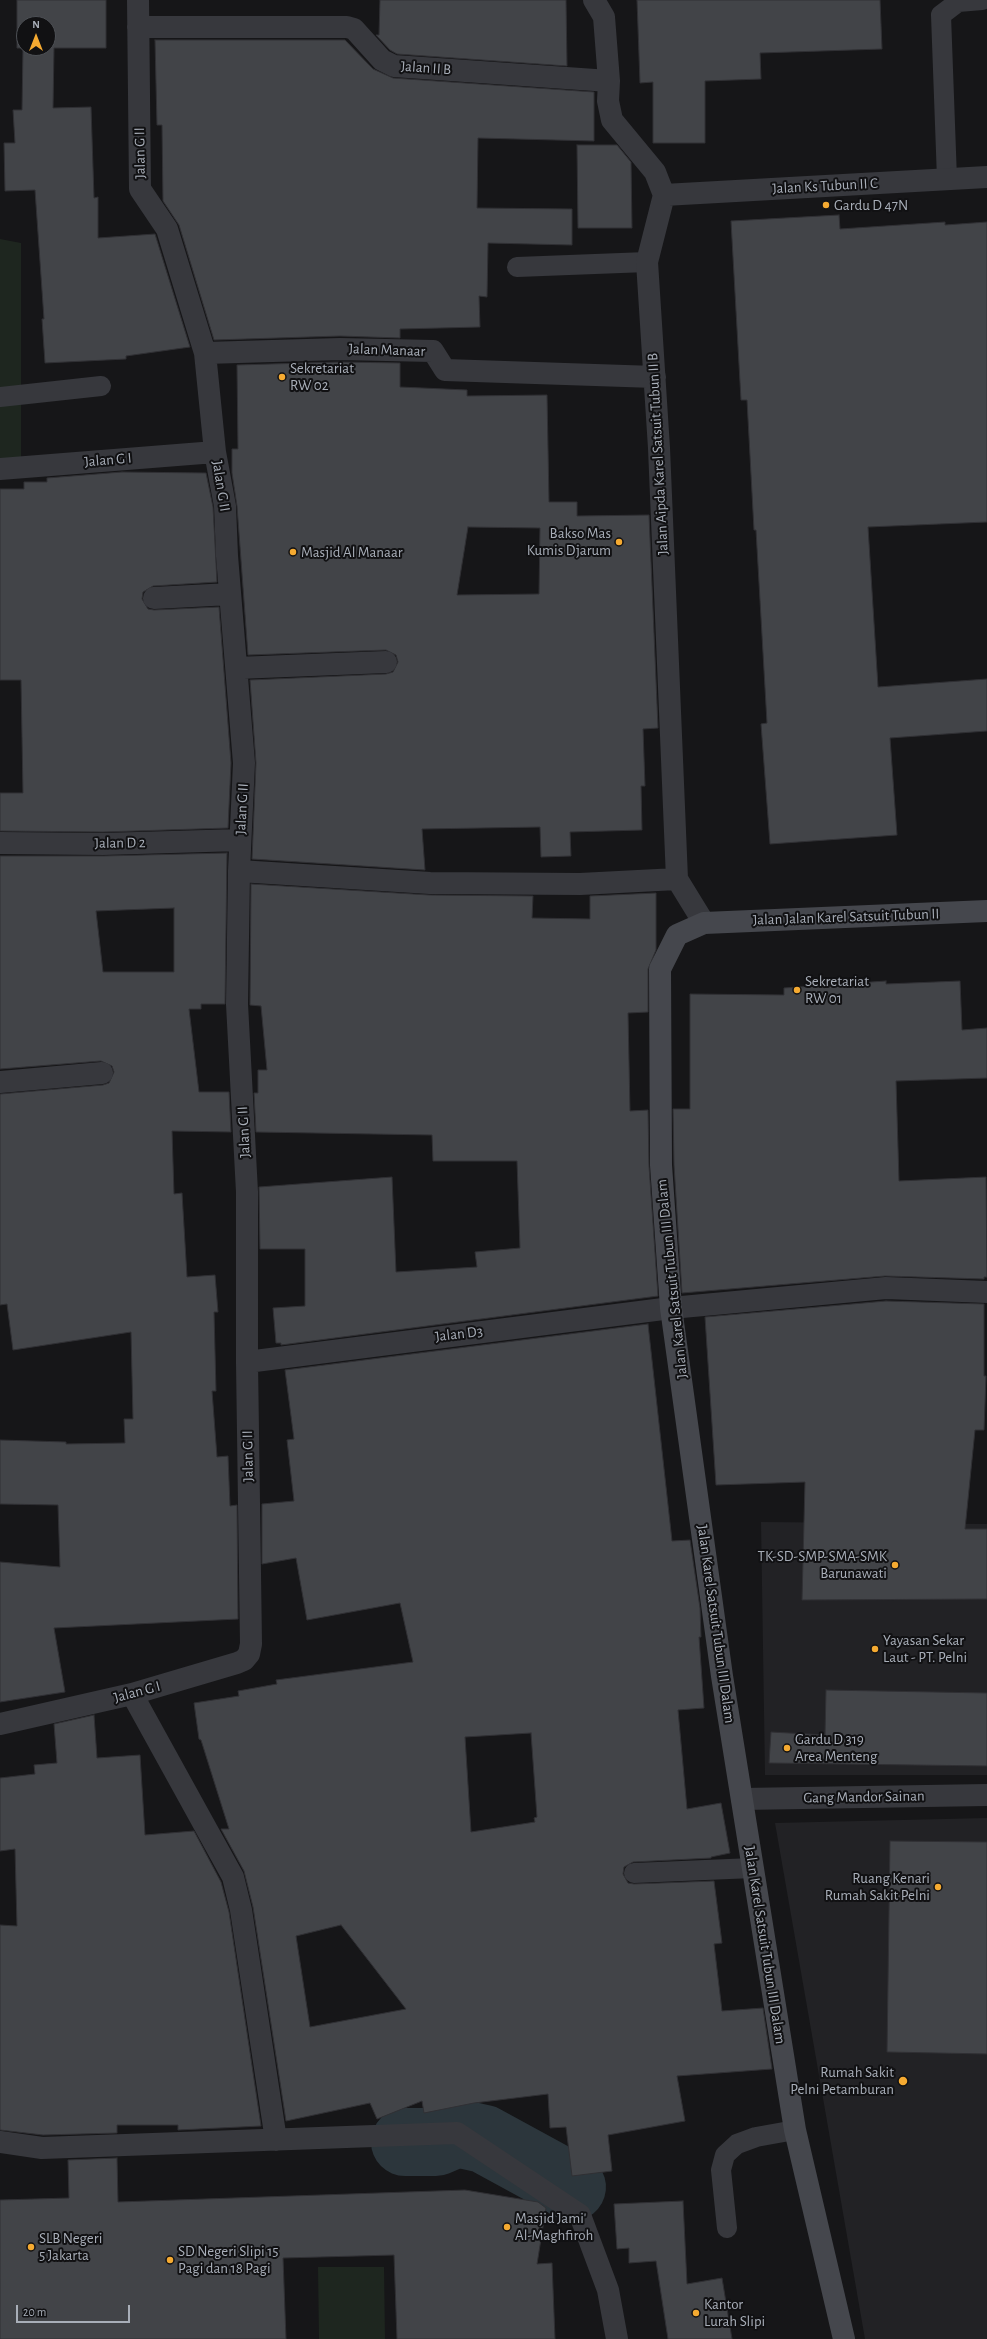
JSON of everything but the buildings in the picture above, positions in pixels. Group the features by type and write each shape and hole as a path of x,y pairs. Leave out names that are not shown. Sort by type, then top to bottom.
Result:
{"street":[{"name":"Jalan G II","path":"138,0 140,189 167,230 205,353 215,452 225,506 230,594 244,763 239,871 237,1004 247,1192 247,1362 252,1633"},
{"path":"594,0 604,17 609,81 608,101 612,120 655,172 664,195"},
{"name":"Jalan II B","path":"138,27 347,27 354,29 382,60 394,66 609,81"},
{"name":"Jalan Ks Tubun II C","path":"664,195 987,177"},
{"name":"Jalan Aipda Karel Satsuit Tubun II B","path":"664,195 647,262 655,377 677,879 704,923"},
{"name":"Jalan Manaar","path":"205,353 340,349 433,351 445,370 655,377"},
{"name":"Jalan G I","path":"0,469 215,452"},
{"path":"154,598 230,594"},
{"path":"237,668 386,662"},
{"name":"Jalan D 2","path":"0,843 103,844 240,840"},
{"path":"239,871 430,883 580,884 677,879"},
{"name":"Jalan Jalan Karel Satsuit Tubun II","path":"704,923 987,911"},
{"name":"Jalan Karel Satsuit Tubun III Dalam","path":"704,923 677,935 660,969 661,1165 672,1308 722,1676 795,2130 844,2339"},
{"path":"0,1082 102,1073"},
{"name":"Jalan D3","path":"247,1362 672,1308 886,1288 987,1292"},
{"name":"Jalan G I","path":"0,1724 132,1694 244,1660 248,1654 252,1633"},
{"path":"132,1694 201,1816 233,1877 241,1910 276,2140"},
{"name":"Gang Mandor Sainan","path":"742,1799 987,1796"},
{"path":"0,2142 42,2148 456,2133 580,2215 608,2290 617,2339"}],"lane":[{"path":"947,179 941,15 958,2 982,0"},
{"path":"517,266 647,262"},
{"path":"0,397 102,386"},
{"path":"634,1874 753,1868"},
{"path":"727,2228 721,2170 725,2155 737,2144 756,2137 795,2130"}],"shaded area":[{"path":"0,239 21,243 21,458 0,459"},
{"name":"Yayasan Sekar Laut - PT. Pelni","path":"761,1522 987,1524 987,1775 765,1775"},
{"name":"Rumah Sakit Pelni Petamburan","path":"987,1818 987,2339 865,2339 775,1823"},
{"path":"318,2267 384,2267 385,2339 319,2339"}],"waterway":[{"path":"405,2142 436,2142 457,2133 484,2139 572,2187"}],"place":[{"name":"Gardu D 47N","path":"826,205"},
{"name":"Sekretariat RW 02","path":"282,377"},
{"name":"Bakso Mas Kumis Djarum","path":"619,542"},
{"name":"Masjid Al Manaar","path":"293,552"},
{"name":"Sekretariat RW 01","path":"797,990"},
{"name":"TK-SD-SMP-SMA-SMK Barunawati","path":"895,1565"},
{"name":"Yayasan Sekar Laut - PT. Pelni","path":"875,1649"},
{"name":"Gardu D 319 Area Menteng","path":"787,1748"},
{"name":"Ruang Kenari Rumah Sakit Pelni","path":"938,1887"},
{"name":"Rumah Sakit Pelni Petamburan","path":"903,2081"},
{"name":"Masjid Jami' Al-Maghfiroh","path":"507,2227"},
{"name":"SLB Negeri 5 Jakarta","path":"31,2247"},
{"name":"SD Negeri Slipi 15 Pagi dan 18 Pagi","path":"170,2260"},
{"name":"Kantor Lurah Slipi","path":"696,2313"}]}
